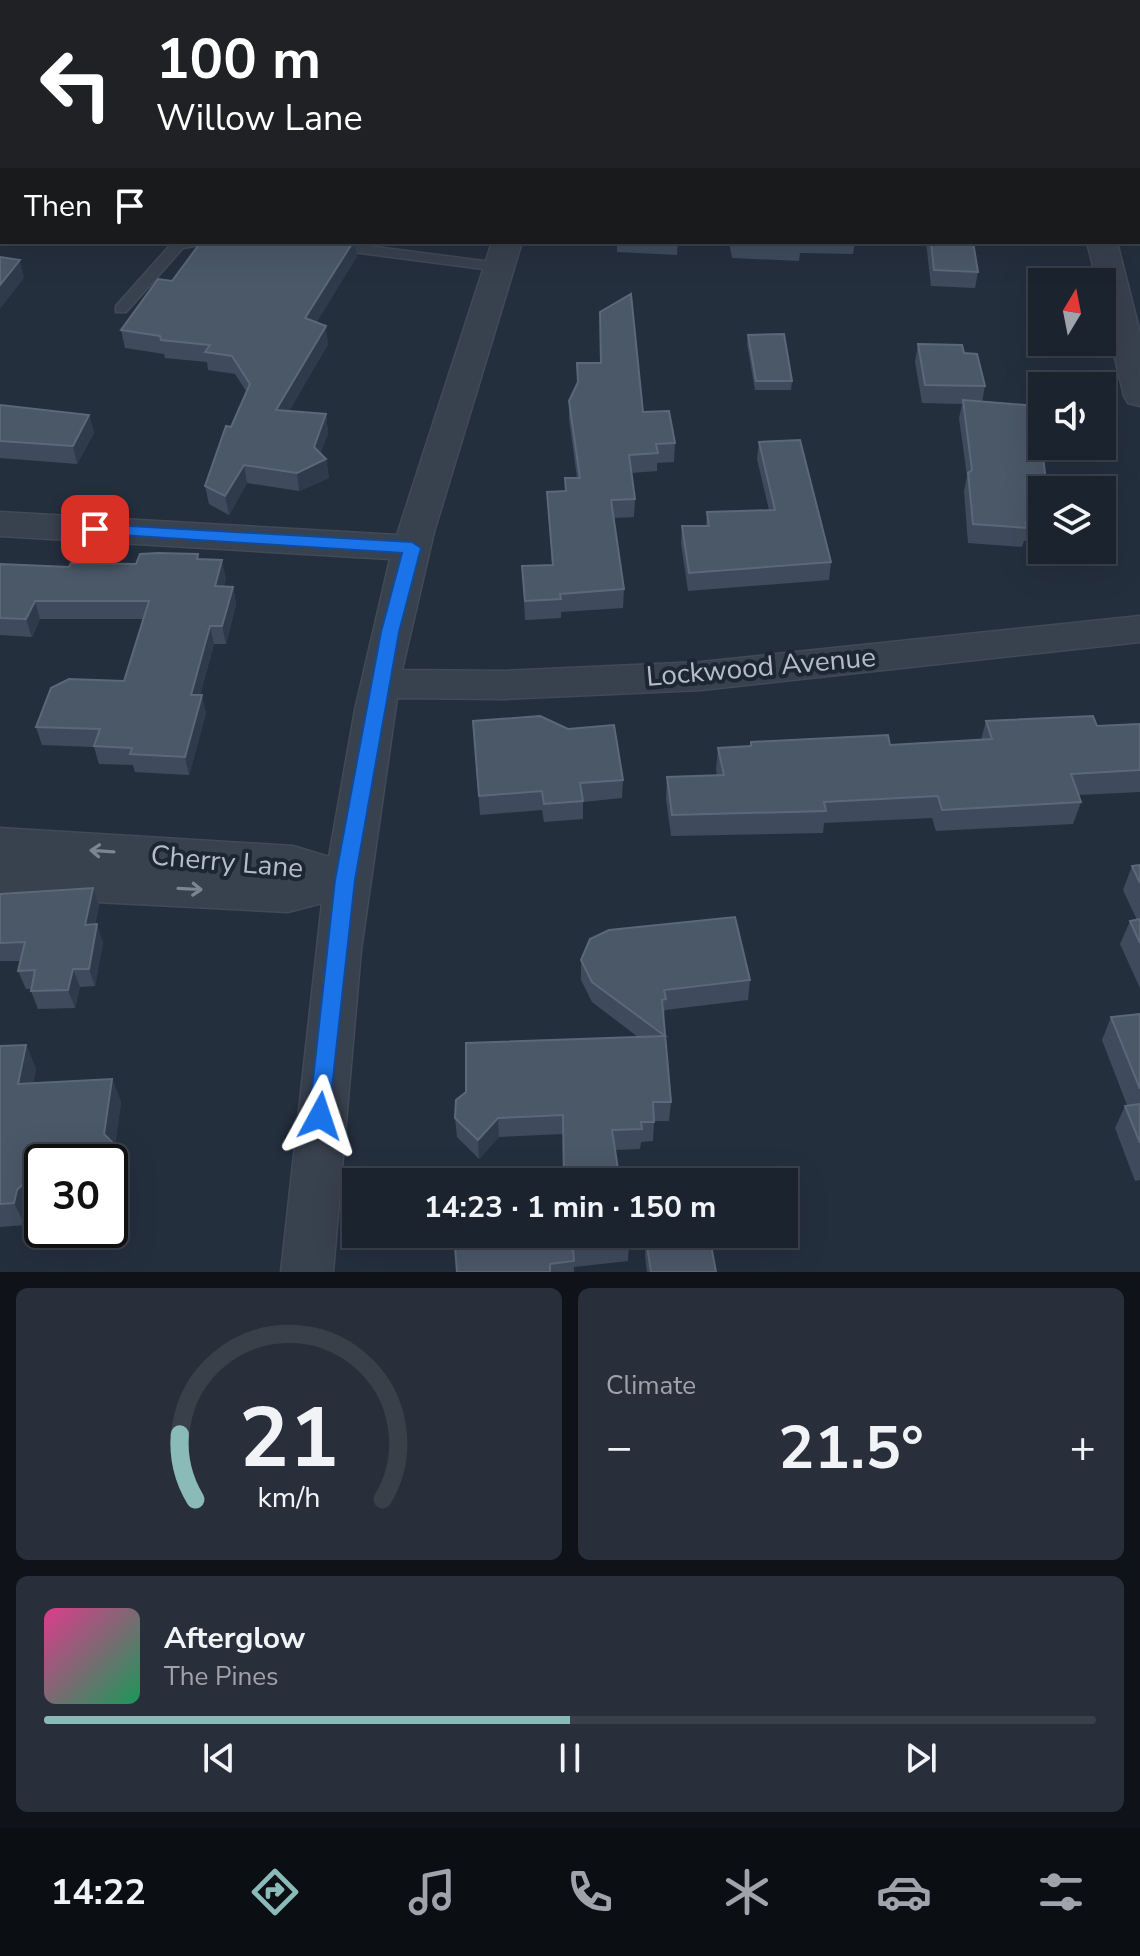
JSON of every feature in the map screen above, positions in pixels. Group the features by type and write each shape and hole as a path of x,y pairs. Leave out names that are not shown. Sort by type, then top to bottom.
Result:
{"street":[{"path":"1102,244 1140,396"},
{"path":"307,1272 345,880 390,632 412,548 503,254"},
{"path":"0,524 412,548"},
{"name":"Lockwood Avenue","path":"382,684 504,685 701,676 1140,629"},
{"name":"Cherry Lane","path":"0,845 293,863 345,880"},
{"name":"Cherry Lane","path":"0,879 288,894 345,880"}],"lane":[{"path":"121,309 179,244"},
{"path":"339,244 503,254"}],"building":[{"path":"200,244 352,244 305,318 326,326 276,410 326,414 314,447 326,459 297,473 244,465 225,496 205,486 226,426 231,427 250,384 232,356 205,352 210,345 161,340 160,336 121,330 158,279 172,281"},
{"path":"931,244 973,244 978,272 934,270"},
{"path":"0,257 20,260 0,285"},
{"path":"631,294 643,412 669,411 675,443 656,444 658,453 629,455 635,499 611,500 624,589 560,594 561,599 525,601 522,566 553,565 547,492 566,491 565,478 580,478 569,401 578,382 577,363 601,363 600,312"},
{"path":"784,334 792,381 756,381 748,335"},
{"path":"918,344 962,345 964,353 977,354 985,386 925,385"},
{"path":"963,400 1028,405 1028,460 1043,460 1045,476 1028,476 1027,528 973,524 968,473 972,470"},
{"path":"0,405 89,415 73,446 0,441"},
{"path":"800,440 831,562 689,573 682,526 709,526 707,512 775,510 759,442"},
{"path":"140,554 198,554 197,559 222,560 215,586 233,587 222,626 210,626 191,695 202,695 185,757 130,754 132,748 94,746 100,729 36,727 51,688 69,679 124,681 149,601 35,601 26,619 0,618 0,564 69,567 71,563 136,564"},
{"path":"540,716 568,729 614,725 623,780 580,783 583,801 544,804 542,791 479,796 473,721"},
{"path":"1093,716 1097,726 1140,724 1140,770 1071,774 1081,802 942,810 938,796 824,802 826,811 672,815 667,777 724,775 718,748 751,746 751,742 888,735 890,745 992,739 986,721"},
{"path":"1140,865 1140,883 1132,866"},
{"path":"93,888 85,925 97,924 89,969 73,969 68,990 31,991 35,970 18,971 25,942 0,943 0,894"},
{"path":"735,917 750,980 664,990 666,999 662,1000 671,1102 653,1102 654,1122 641,1122 642,1129 612,1130 618,1168 564,1168 563,1115 498,1118 478,1140 455,1118 456,1100 466,1092 466,1043 665,1036 592,982 581,960 590,939 609,930"},
{"path":"1140,919 1140,943 1130,921"},
{"path":"1140,1014 1140,1089 1111,1017"},
{"path":"26,1045 18,1084 112,1079 104,1134 114,1144 24,1144 24,1183 17,1190 14,1203 0,1204 0,1046"},
{"path":"1140,1104 1140,1143 1125,1106"},
{"path":"455,1248 582,1248 573,1249 574,1261 550,1264 550,1272 457,1272"},
{"path":"647,1248 712,1248 716,1272 651,1272"}],"route":[{"path":"95,529 412,548 390,632 345,880 320,1116"}]}
